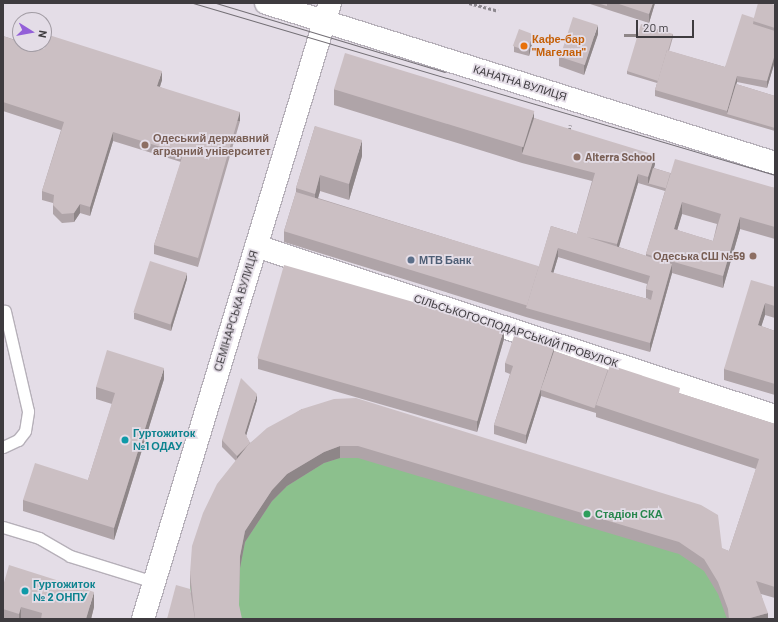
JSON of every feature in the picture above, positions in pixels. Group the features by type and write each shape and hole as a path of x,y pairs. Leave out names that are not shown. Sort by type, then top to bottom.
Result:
{"street":[{"name":"КАНАТНА ВУЛИЦЯ","path":"266,3 327,12 775,163"},
{"name":"СЕМІНАРСЬКА ВУЛИЦЯ","path":"143,619 327,12"},
{"name":"СІЛЬСЬКОГОСПОДАРСЬКИЙ ПРОВУЛОК","path":"256,246 775,416"}],"lane":[{"path":"3,447 18,440 25,432 28,411 5,311"},
{"path":"3,527 39,538 70,556 154,582"}],"path":[{"path":"469,3 498,11"},
{"path":"567,138 570,125"}],"green space":[{"path":"288,429 722,559 766,619 193,619 190,585"}],"building":[{"path":"597,3 607,3 607,6"},
{"path":"616,3 653,3 649,14"},
{"path":"758,3 769,3 775,5 775,28 753,21"},
{"path":"742,14 754,18 753,24 775,31 775,54 767,81 737,76 727,111 655,90 667,50 725,67"},
{"path":"573,17 598,25 585,65 560,57"},
{"path":"641,24 673,34 658,81 627,71"},
{"path":"519,29 533,34 527,51 513,46"},
{"path":"3,36 12,39 12,52 52,52 52,36 162,71 157,86 240,112 198,258 154,245 183,154 113,132 90,207 80,204 74,213 62,214 53,205 54,195 42,191 64,122 3,102"},
{"path":"345,53 534,111 523,147 334,89"},
{"path":"736,84 775,96 775,128 727,114"},
{"path":"534,118 655,155 648,177 638,174 617,244 587,237 672,264 650,343 526,308 551,226 577,234 595,173 522,154","holes":["558,248 650,276 646,289 653,291 651,300 551,272"]},
{"path":"315,126 362,140 349,184 320,175 315,194 296,188"},
{"path":"675,159 775,188 775,227 740,217 723,276 646,254","holes":["682,202 721,214 713,241 674,229"]},
{"path":"653,168 670,173 666,188 649,183"},
{"name":"МТВ Банк","path":"296,192 539,266 527,305 284,231"},
{"path":"150,261 187,273 170,324 133,312"},
{"path":"284,265 504,328 477,421 257,358"},
{"path":"751,280 775,287 775,306 765,303 758,325 775,331 775,384 724,369"},
{"path":"514,336 554,348 526,435 494,425 513,366 505,363"},
{"name":"Гуртожиток №1 ОДАУ","path":"107,350 164,368 114,528 23,500 35,463 88,480 115,393 96,387"},
{"path":"554,351 608,370 595,408 541,390"},
{"path":"610,365 680,388 679,393 775,424 775,587 756,581 768,613 750,619 729,619 728,609 718,582 704,559 679,542 358,446 340,446 324,452 287,474 272,490 245,531 240,556 239,605 242,619 195,619 190,573 192,546 203,513 217,484 248,445 267,428 302,409 334,399 356,398 701,505 718,515 722,548 729,551 759,459 596,405"},
{"path":"241,378 257,394 245,433 250,443 237,456 222,440"},
{"path":"9,565 94,592 86,619 41,619 42,613 21,607 19,614 3,609 3,586"},
{"path":"176,585 190,589 195,619 167,619"}],"tram line":[{"path":"193,3 775,175"},
{"path":"216,3 445,72"}],"place":[{"name":"Кафе-бар \"Магелан\"","path":"524,46"},
{"name":"Одеський державний аграрний університет","path":"145,145"},
{"name":"Alterra School","path":"577,157"},
{"name":"Одеська CШ №59","path":"753,256"},
{"name":"МТВ Банк","path":"411,260"},
{"name":"Гуртожиток №1 ОДАУ","path":"125,440"},
{"name":"Стадіон СКА","path":"587,514"},
{"name":"Гуртожиток № 2 ОНПУ","path":"25,591"}]}
